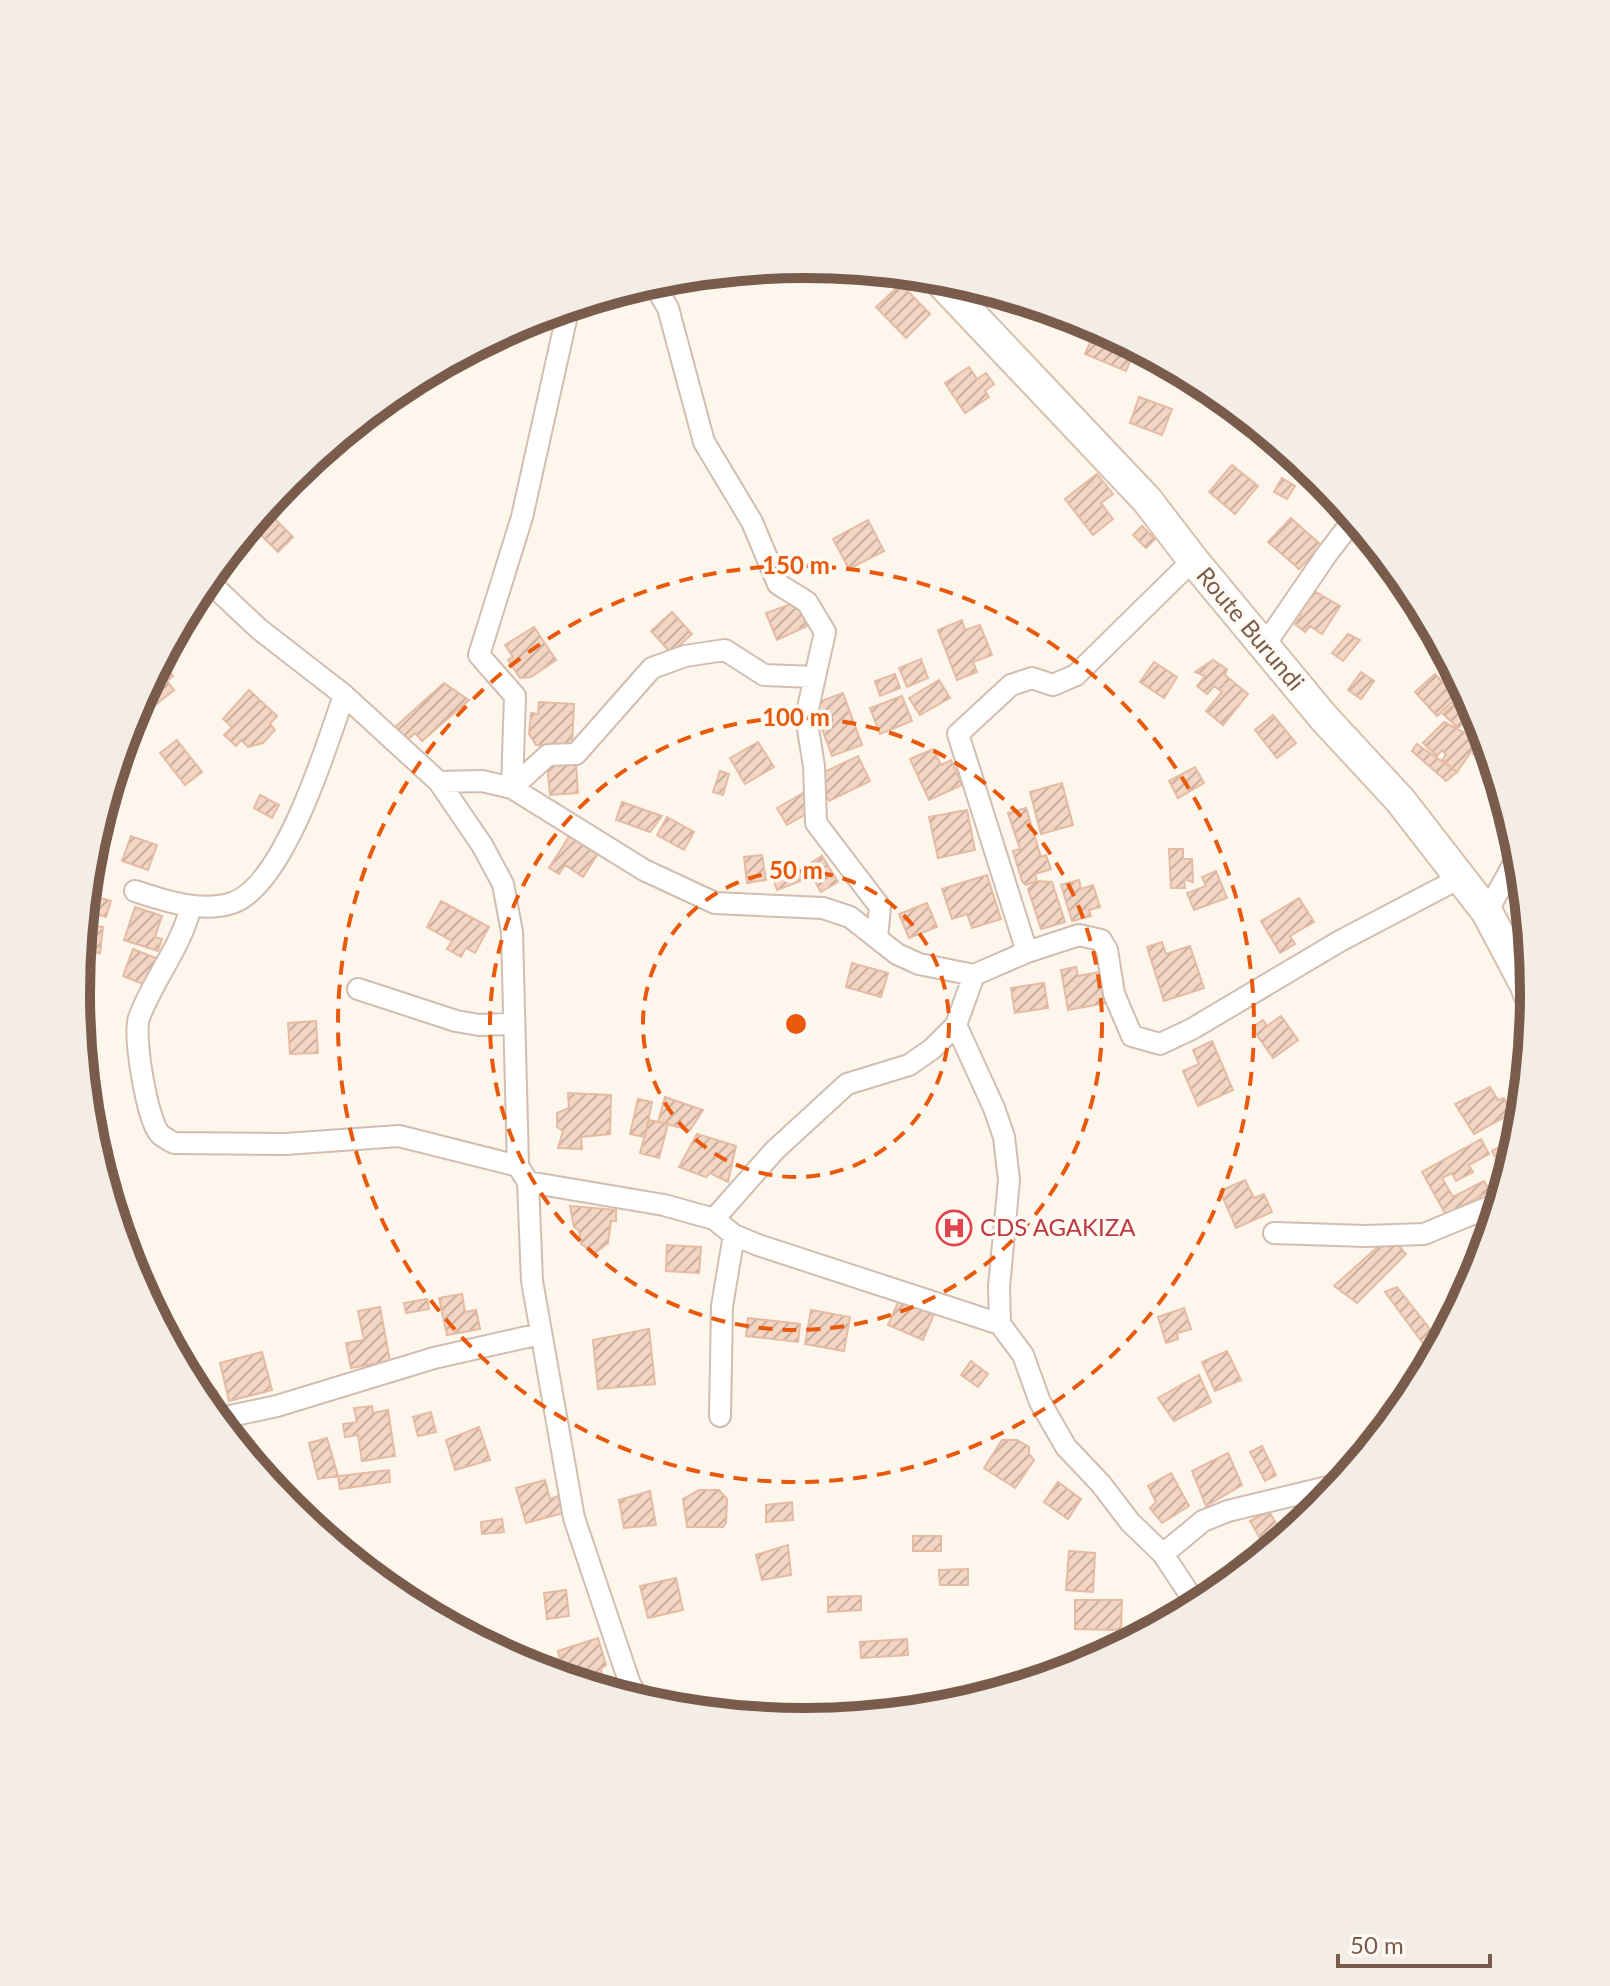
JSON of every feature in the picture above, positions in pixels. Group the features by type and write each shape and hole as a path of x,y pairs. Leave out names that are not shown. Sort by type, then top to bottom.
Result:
{"main road":[{"name":"Route Burundi","path":"952,294 1147,500 1324,718 1400,800 1487,912 1519,977"}],"street":[{"path":"659,293 668,308 704,442 752,522 778,584 807,602 825,632 806,717 814,766 816,823 880,907 877,938"},
{"path":"512,788 515,696 479,655 522,517 566,319"},
{"path":"1264,646 1347,528"},
{"path":"1027,952 958,734 1011,685 1032,678 1053,685 1076,675 1193,560"},
{"path":"216,588 259,629 344,695 439,782 482,845 503,884 512,932 513,1024 523,1174 540,1334 574,1518 625,1685"},
{"path":"512,788 548,755 576,754 652,668 685,656 725,650 764,675 815,677"},
{"path":"135,891 191,906 230,904 249,895 273,867 320,767 344,695"},
{"path":"439,782 482,781 512,788 644,870 715,903 823,908 850,917 897,954 919,964 974,975 1027,952 1079,935 1101,940 1107,950 1114,994 1132,1036 1160,1044 1192,1029 1340,941 1460,878"},
{"path":"1487,912 1509,872"},
{"path":"191,906 182,938 138,1021 145,1086 153,1121 160,1135 174,1143 269,1144 399,1136 523,1174 714,1219 734,1235 758,1245 1000,1324"},
{"path":"714,1219 775,1150 847,1084 909,1065 932,1049 956,1025 974,975"},
{"path":"358,989 456,1021 479,1025 513,1024"},
{"path":"956,1025 1004,1137 1009,1180 999,1287 1000,1324 1023,1355 1040,1402 1066,1447 1101,1484 1130,1522 1163,1554 1190,1595"},
{"path":"1274,1233 1424,1234 1487,1208"},
{"path":"720,1416 722,1306 734,1235"},
{"path":"229,1416 277,1406 434,1358 540,1334"},
{"path":"1163,1554 1203,1521 1228,1511 1320,1489"}],"building":[{"path":"901,284 930,314 906,338 876,307"},
{"path":"1092,338 1132,358 1126,371 1085,354"},
{"path":"969,367 977,379 986,373 994,384 985,391 989,397 965,413 945,383"},
{"path":"1139,397 1172,409 1162,435 1130,423"},
{"path":"1232,465 1258,486 1235,514 1209,492"},
{"path":"1097,474 1113,494 1101,503 1113,519 1093,535 1065,499"},
{"path":"1282,478 1295,486 1287,499 1274,492"},
{"path":"1291,518 1321,545 1299,569 1268,542"},
{"path":"275,519 293,537 278,552 260,534"},
{"path":"868,520 884,551 849,569 833,539"},
{"path":"1142,526 1155,539 1146,548 1133,535"},
{"path":"1311,589 1340,606 1322,634 1310,626 1305,632 1295,624"},
{"path":"797,602 807,626 777,640 766,613"},
{"path":"672,612 692,634 671,653 651,631"},
{"path":"962,620 965,630 980,625 992,655 973,662 977,672 957,680 938,630"},
{"path":"534,627 556,660 531,677 520,678 508,660 513,657 505,645"},
{"path":"1348,634 1360,640 1343,661 1332,653"},
{"path":"921,659 928,678 907,687 899,668"},
{"path":"1213,660 1227,669 1225,675 1248,694 1223,725 1206,711 1222,692 1214,686 1207,694 1197,686 1205,676 1195,672"},
{"path":"1154,662 1177,677 1164,698 1140,682"},
{"path":"168,670 173,676 167,681 174,690 154,706 152,703"},
{"path":"1361,672 1374,681 1361,699 1348,690"},
{"path":"895,674 900,688 880,696 875,681"},
{"path":"1435,674 1456,699 1437,716 1415,692"},
{"path":"939,680 950,698 920,715 909,698"},
{"path":"444,683 469,700 422,741 415,733 407,740 395,727"},
{"path":"249,690 277,716 270,724 275,730 263,743 248,747 241,740 236,746 224,735 232,727 223,719"},
{"path":"843,693 862,745 832,756 813,704"},
{"path":"902,696 912,721 880,734 870,708"},
{"path":"1457,701 1466,720 1458,728 1443,714"},
{"path":"539,702 574,704 572,747 536,745 529,734 531,713 538,714"},
{"path":"1273,715 1296,743 1277,758 1255,730"},
{"path":"1444,722 1472,737 1475,745 1457,772 1442,760 1446,755 1442,750 1437,756 1423,743"},
{"path":"177,740 202,772 185,785 160,753"},
{"path":"758,742 774,767 745,784 730,758"},
{"path":"1417,744 1457,772 1446,781 1412,751"},
{"path":"933,749 941,765 951,760 962,785 929,800 910,759"},
{"path":"858,756 870,781 829,801 816,776"},
{"path":"576,762 578,793 550,795 547,764"},
{"path":"1195,767 1204,783 1178,798 1169,781"},
{"path":"720,771 729,774 723,795 713,792"},
{"path":"1062,783 1073,825 1041,834 1030,792"},
{"path":"803,793 813,810 787,825 777,808"},
{"path":"260,795 279,805 272,818 254,808"},
{"path":"622,802 662,816 650,832 616,820"},
{"path":"1026,808 1041,857 1046,855 1051,869 1035,874 1037,881 1026,885 1013,851 1020,849 1008,813"},
{"path":"967,810 975,850 938,858 929,817"},
{"path":"667,817 694,832 684,850 657,835"},
{"path":"572,832 600,850 583,877 565,865 559,874 549,868"},
{"path":"131,836 157,845 148,870 122,861"},
{"path":"1169,849 1183,849 1183,859 1192,859 1193,882 1184,879 1185,888 1171,888"},
{"path":"762,855 766,880 747,883 744,857"},
{"path":"822,856 838,882 821,892 806,866"},
{"path":"796,861 803,880 777,890 770,870"},
{"path":"1216,871 1227,898 1194,910 1187,893 1206,886 1202,877"},
{"path":"987,875 1001,919 972,928 967,914 952,919 942,889"},
{"path":"1079,880 1081,889 1093,885 1100,907 1089,910 1091,916 1072,921 1061,885"},
{"path":"1037,881 1052,882 1065,922 1041,929 1028,889"},
{"path":"97,897 111,901 106,917 95,913"},
{"path":"1299,898 1314,922 1290,936 1295,944 1280,953 1261,921"},
{"path":"441,901 489,927 475,953 466,948 461,957 447,949 452,941 427,927"},
{"path":"927,903 937,927 909,938 899,914"},
{"path":"135,907 162,916 155,937 162,939 158,951 124,940"},
{"path":"94,926 103,927 100,953 92,952"},
{"path":"1162,942 1166,954 1190,946 1204,988 1164,1001 1147,947"},
{"path":"133,949 161,960 150,987 123,976"},
{"path":"852,963 888,973 881,997 846,987"},
{"path":"1076,967 1078,976 1100,972 1106,1003 1068,1010 1061,970"},
{"path":"1044,983 1048,1008 1015,1013 1011,988"},
{"path":"1281,1016 1298,1040 1273,1058 1252,1028 1263,1020 1267,1026"},
{"path":"316,1021 318,1053 290,1054 288,1023"},
{"path":"1212,1041 1233,1090 1198,1106 1183,1071 1199,1064 1193,1050"},
{"path":"1490,1087 1498,1100 1504,1098 1510,1109 1509,1115 1474,1134 1455,1104"},
{"path":"568,1093 611,1095 610,1134 581,1137 582,1149 558,1148 563,1131 557,1127 557,1113 569,1108"},
{"path":"665,1097 703,1110 690,1130 658,1122"},
{"path":"638,1099 652,1102 645,1137 630,1134"},
{"path":"649,1120 668,1124 659,1158 640,1153"},
{"path":"697,1134 736,1146 728,1182 710,1173 706,1177 679,1167"},
{"path":"1481,1139 1489,1154 1469,1165 1473,1172 1456,1181 1452,1173 1442,1178 1453,1197 1484,1181 1490,1191 1446,1215 1422,1172"},
{"path":"1503,1144 1499,1164 1492,1151"},
{"path":"1245,1180 1254,1198 1264,1194 1272,1212 1236,1228 1220,1191"},
{"path":"570,1206 616,1210 616,1221 611,1221 608,1243 595,1253 581,1244"},
{"path":"1390,1236 1406,1254 1357,1303 1334,1286"},
{"path":"667,1245 701,1247 699,1273 666,1271"},
{"path":"1397,1287 1433,1333 1426,1347 1385,1292"},
{"path":"462,1294 465,1312 476,1310 480,1329 447,1335 439,1298"},
{"path":"427,1299 429,1309 406,1313 404,1303"},
{"path":"899,1300 934,1314 923,1340 888,1325"},
{"path":"380,1307 390,1361 351,1368 346,1343 364,1340 358,1311"},
{"path":"1184,1308 1191,1329 1177,1333 1178,1339 1166,1343 1158,1317"},
{"path":"811,1310 850,1317 844,1351 805,1344"},
{"path":"748,1318 800,1324 798,1342 746,1336"},
{"path":"649,1329 655,1384 598,1389 593,1340"},
{"path":"1227,1351 1241,1380 1215,1391 1202,1362"},
{"path":"262,1352 272,1390 229,1401 220,1363"},
{"path":"971,1361 988,1374 978,1387 961,1375"},
{"path":"1199,1375 1211,1402 1174,1421 1158,1398"},
{"path":"372,1406 373,1413 388,1410 395,1456 362,1461 358,1435 345,1437 343,1424 357,1422 354,1408"},
{"path":"431,1412 436,1432 418,1436 413,1417"},
{"path":"479,1427 490,1460 455,1470 446,1440"},
{"path":"327,1438 338,1476 318,1479 309,1443"},
{"path":"1002,1440 1017,1440 1029,1447 1029,1454 1034,1460 1015,1488 984,1468"},
{"path":"1262,1446 1276,1475 1265,1481 1250,1452"},
{"path":"1228,1453 1242,1485 1206,1506 1192,1471"},
{"path":"389,1470 390,1482 340,1489 338,1476"},
{"path":"1171,1473 1189,1506 1162,1523 1150,1508 1156,1502 1148,1486"},
{"path":"545,1480 550,1499 558,1496 563,1513 526,1523 516,1488"},
{"path":"1058,1482 1081,1499 1068,1519 1044,1502"},
{"path":"699,1490 719,1490 727,1499 726,1523 723,1527 687,1527 683,1499"},
{"path":"650,1491 656,1525 624,1528 619,1500"},
{"path":"792,1502 793,1520 766,1522 766,1505"},
{"path":"1269,1511 1279,1529 1262,1542 1250,1521"},
{"path":"502,1519 504,1532 482,1534 481,1522"},
{"path":"913,1536 941,1536 941,1551 913,1551"},
{"path":"788,1545 791,1575 762,1580 756,1555"},
{"path":"1069,1551 1095,1553 1093,1592 1066,1590"},
{"path":"968,1569 968,1585 940,1585 939,1570"},
{"path":"676,1578 683,1610 648,1618 640,1586"},
{"path":"566,1590 569,1616 547,1619 544,1593"},
{"path":"861,1596 861,1610 828,1612 828,1597"},
{"path":"1075,1600 1122,1600 1121,1630 1075,1629"},
{"path":"598,1638 606,1665 601,1669 602,1676 561,1665 558,1651"},
{"path":"907,1639 908,1655 861,1658 860,1642"}],"place":[{"name":"CDS AGAKIZA","path":"954,1228"}]}
